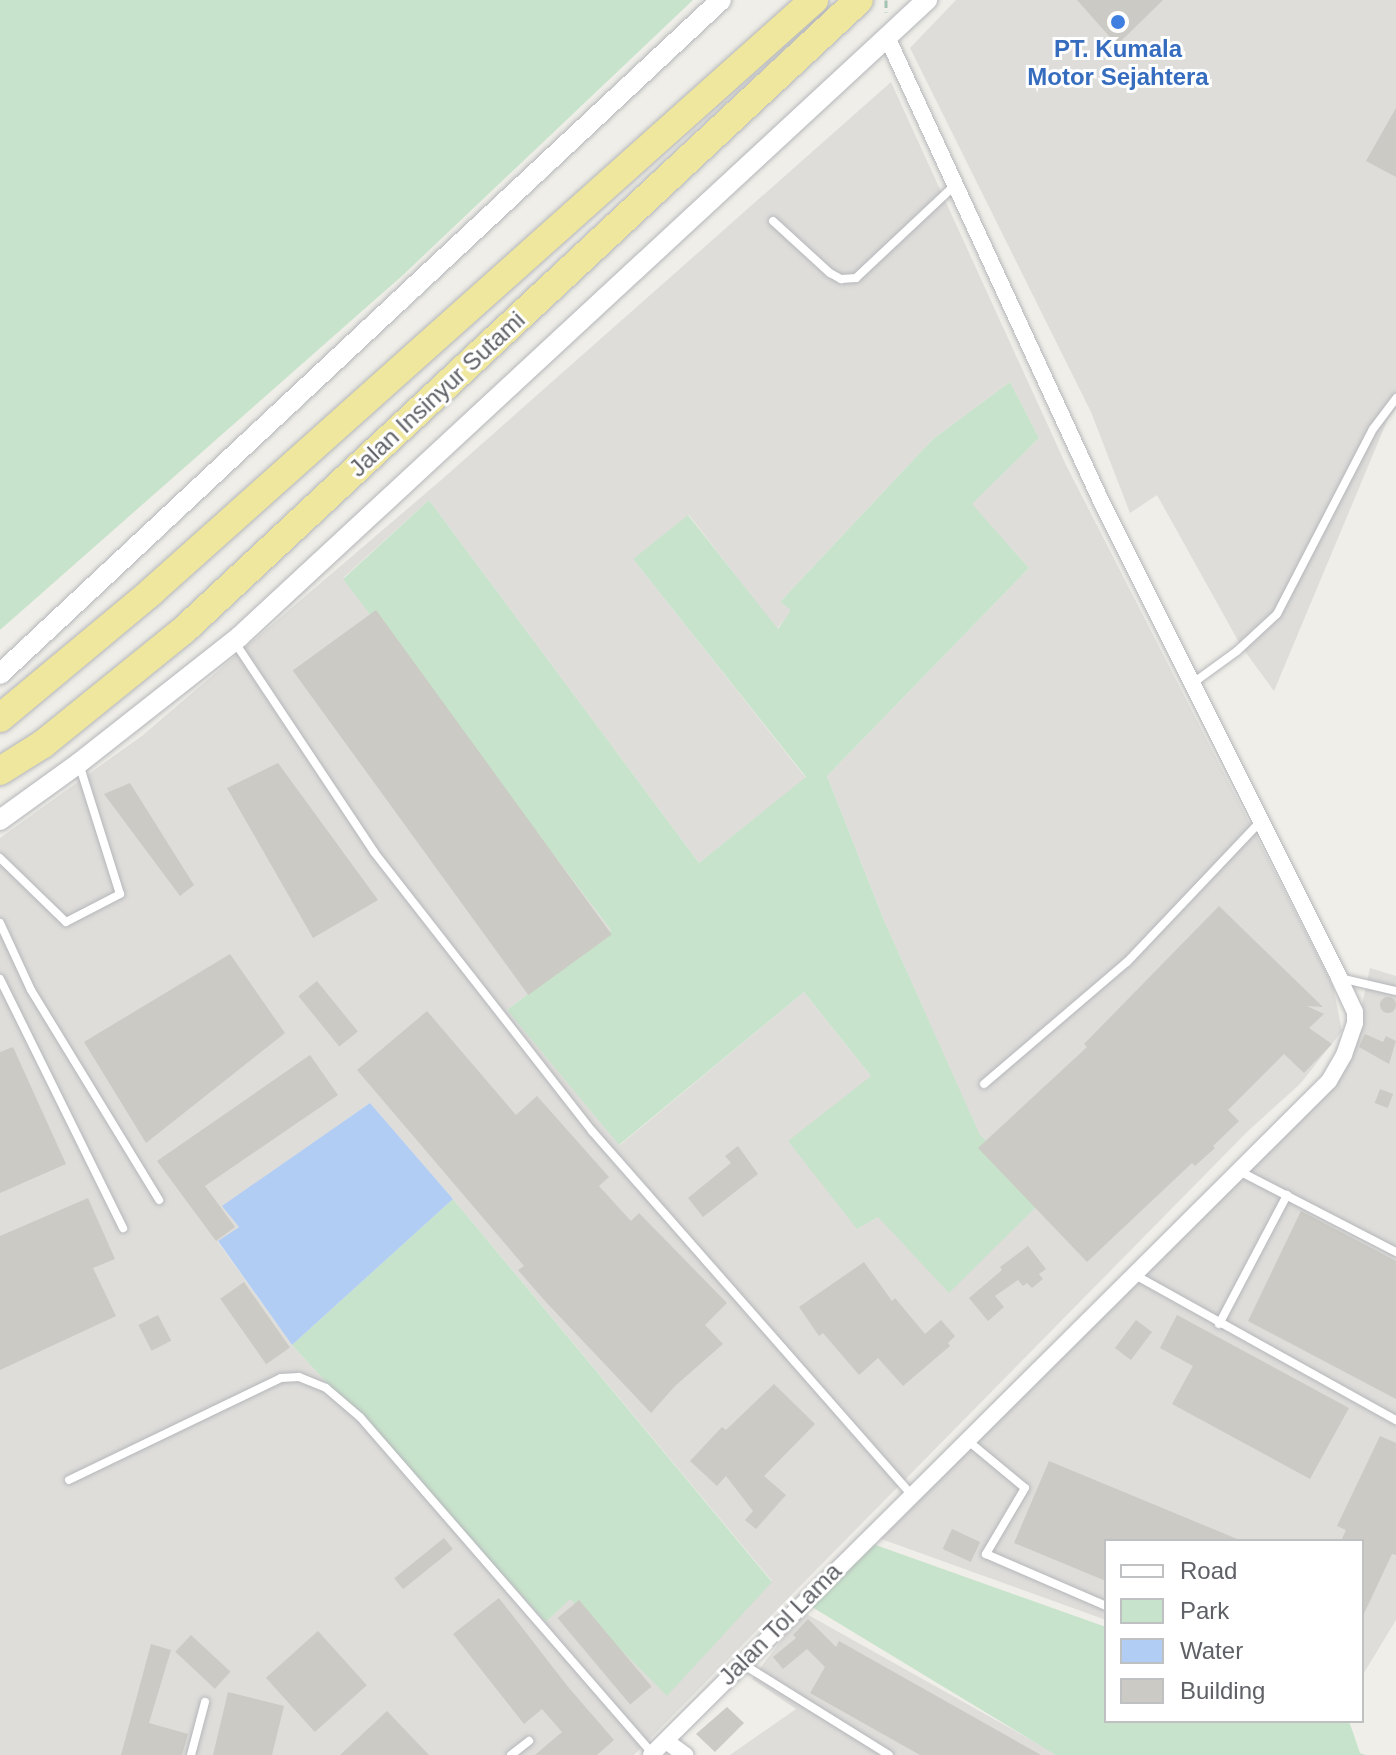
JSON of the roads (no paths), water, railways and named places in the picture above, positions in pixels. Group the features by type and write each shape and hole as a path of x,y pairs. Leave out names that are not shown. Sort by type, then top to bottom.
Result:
{"highway":[{"name":"Jalan Insinyur Sutami","path":"0,718 151,592 814,0"},
{"name":"Jalan Insinyur Sutami","path":"0,771 43,744 184,630 859,0"}],"street":[{"path":"0,674 721,0"},
{"path":"0,820 79,763 234,641 927,0"},
{"name":"Jalan Tol Lama","path":"652,1754 740,1663 1329,1081 1344,1055 1355,1012 1102,503 887,37"},
{"path":"666,1741 685,1755"}],"lane":[{"path":"773,221 830,273 841,279 856,278 954,186"},
{"path":"1192,683 1237,651 1277,614 1373,429 1396,398"},
{"path":"234,641 374,852 592,1131 911,1494"},
{"path":"0,858 66,922 120,894 79,763"},
{"path":"984,1084 1127,962 1261,820"},
{"path":"0,923 31,990 159,1200"},
{"path":"1339,977 1396,991"},
{"path":"0,979 123,1228"},
{"path":"1238,1170 1396,1252"},
{"path":"1219,1324 1287,1195"},
{"path":"1134,1275 1396,1420"},
{"path":"69,1480 281,1378 299,1377 326,1388 360,1417 652,1754"},
{"path":"966,1439 1025,1488 986,1554 1104,1605"},
{"path":"740,1663 889,1755"},
{"path":"191,1755 205,1702"},
{"path":"511,1755 529,1741"}],"water":[{"path":"370,1103 453,1199 292,1345 218,1241 239,1227 222,1206"}],"place":[{"name":"PT. Kumala Motor Sejahtera","path":"1118,22"}]}
